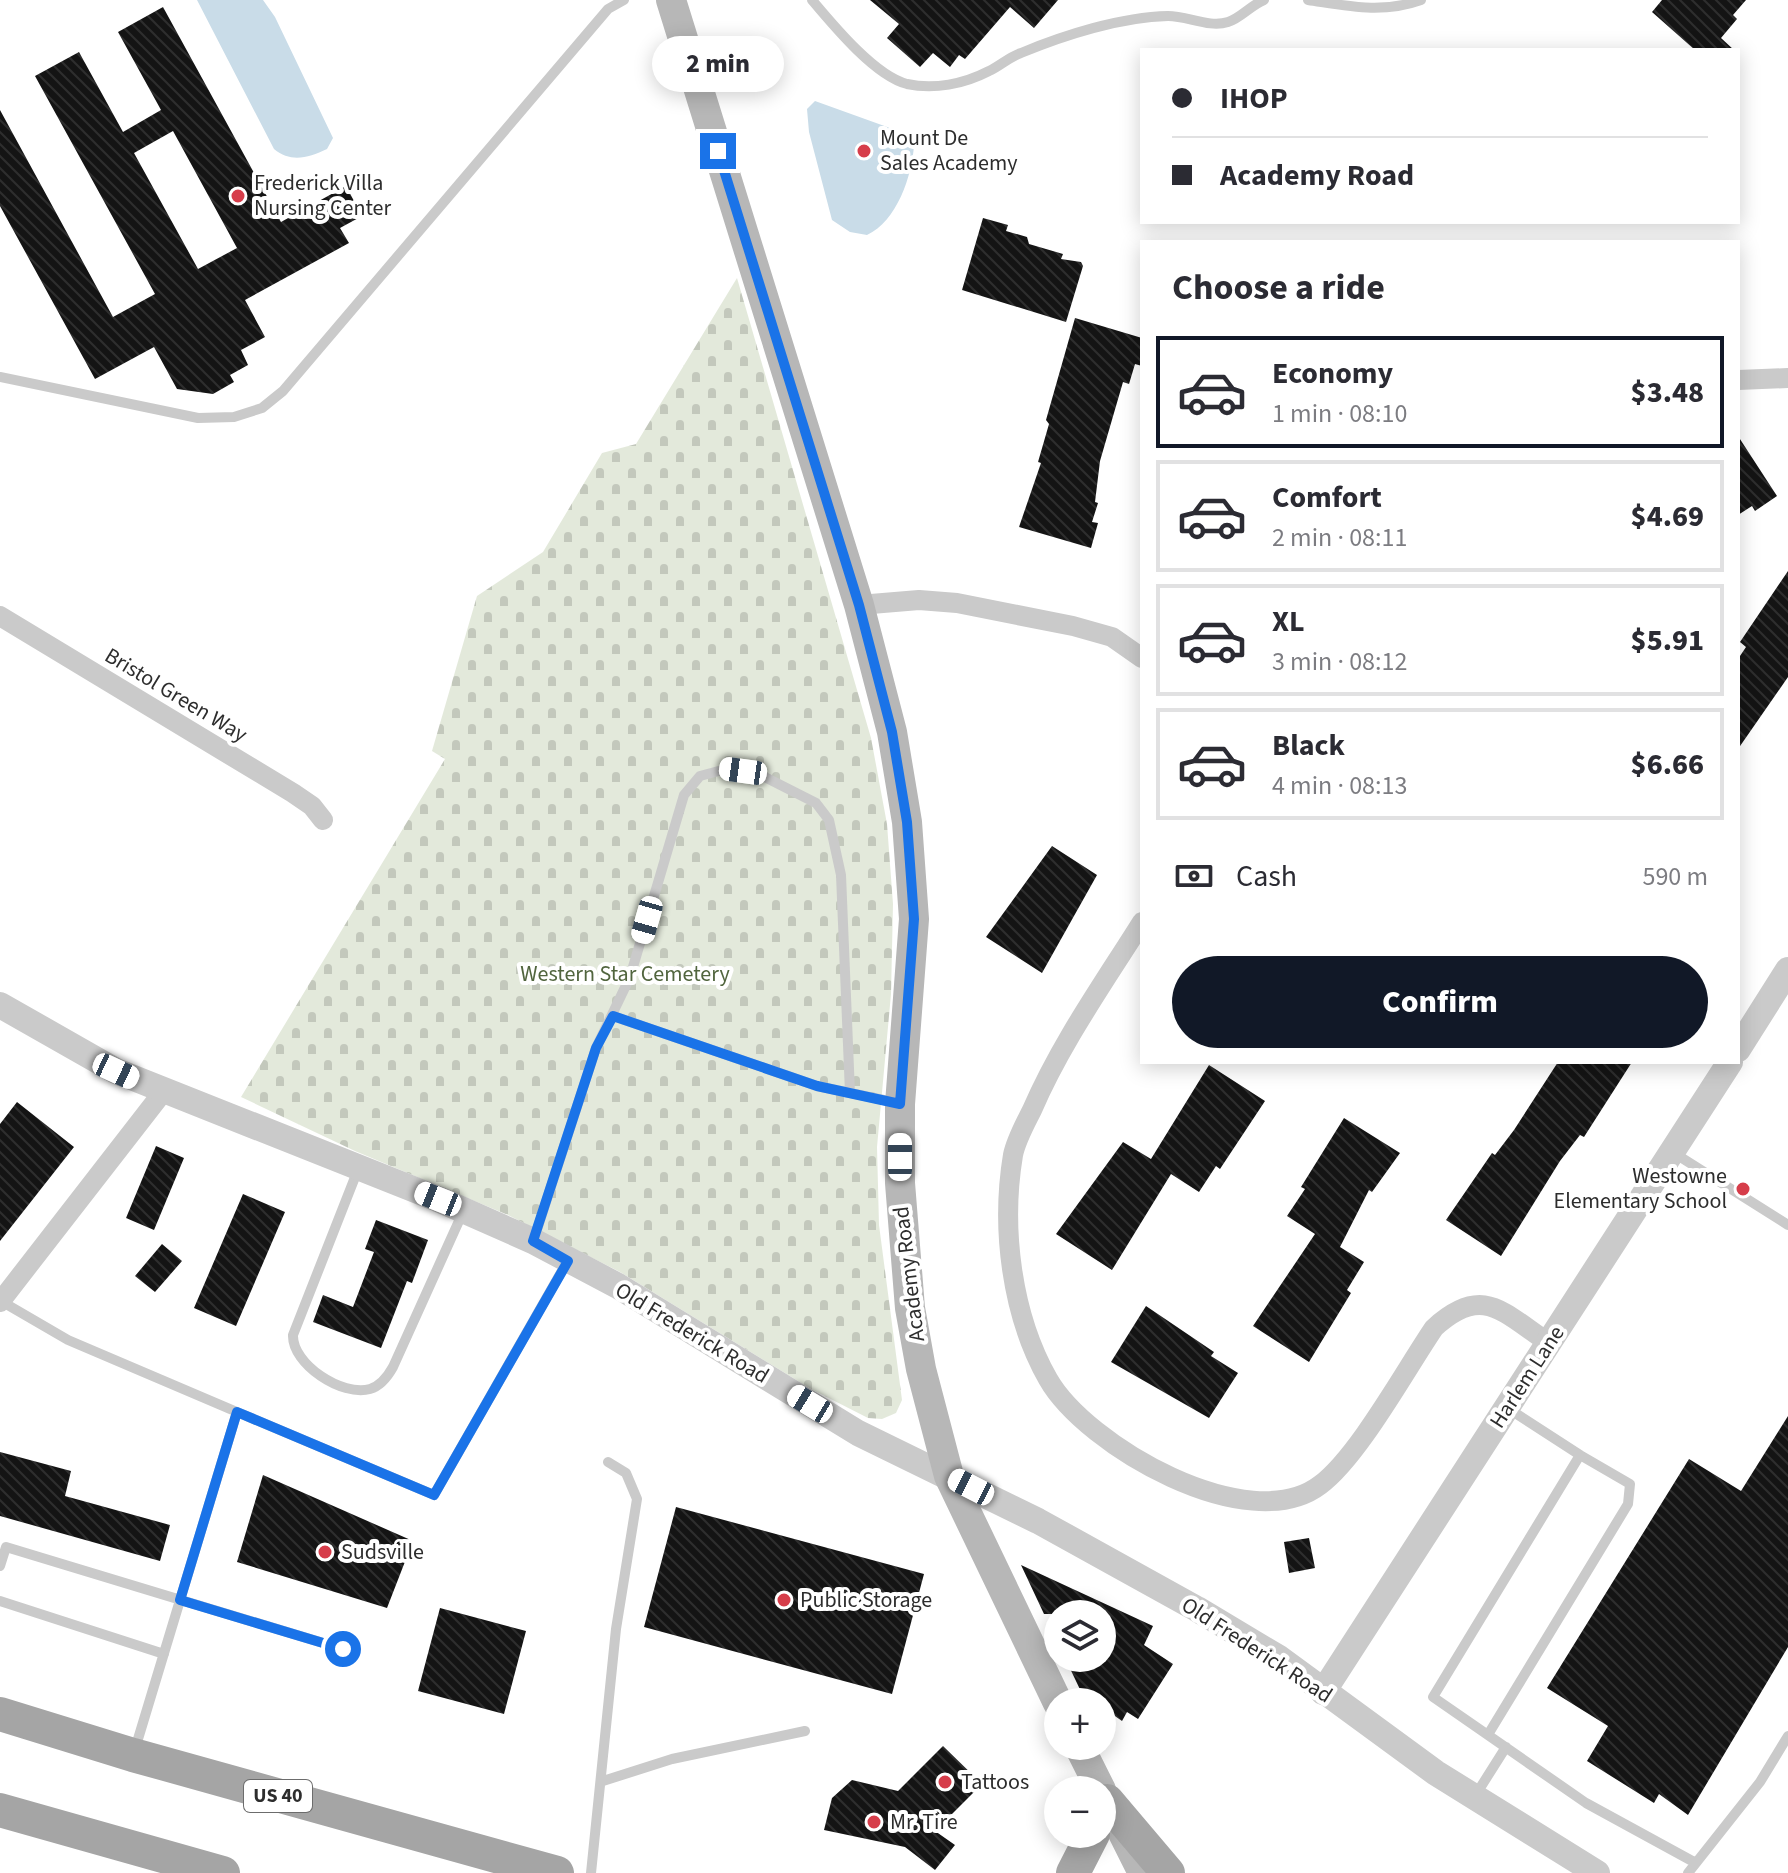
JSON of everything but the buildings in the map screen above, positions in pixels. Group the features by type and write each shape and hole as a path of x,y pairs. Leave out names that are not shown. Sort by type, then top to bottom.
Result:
{"main road":[{"name":"Academy Road","path":"671,0 859,605 892,732 907,822 914,919 900,1104 900,1197 910,1308 949,1476 1051,1688"},
{"path":"0,1701 79,1738"},
{"name":"US 40","path":"0,1714 133,1755 557,1873"},
{"path":"0,1812 223,1873"},
{"path":"1116,1814 1168,1873"},
{"path":"1116,1823 1143,1873"},
{"path":"1073,1873 1086,1848"}],"street":[{"path":"1740,380 1788,378"},
{"path":"859,605 919,600 1015,614 1112,637 1140,657"},
{"name":"Bristol Green Way","path":"0,616 293,793 312,806 323,820"},
{"path":"1140,925 1073,1029 1014,1151 1006,1214 1015,1283 1030,1337 1048,1380 1079,1416 1122,1449 1174,1478 1215,1494 1256,1502 1290,1498 1319,1486 1345,1461 1434,1328 1452,1312 1469,1304 1491,1306 1549,1343"},
{"path":"1740,1046 1788,970"},
{"name":"Old Frederick Road","path":"0,1005 116,1071 464,1211 533,1241 618,1286 858,1433 949,1476 1197,1609 1279,1658 1474,1798 1597,1873"},
{"name":"Harlem Lane","path":"1323,1692 1729,1064"},
{"path":"1,1302 163,1092"}],"lane":[{"path":"0,377 198,418 234,417 262,408 283,391 608,9 624,0"},
{"path":"812,0 882,71 903,83 928,87 957,83 988,72 1018,54 1130,21 1167,16 1193,18 1212,25 1230,22 1264,0"},
{"path":"1308,0 1376,9 1397,8 1421,0"},
{"path":"533,1241 596,1048 630,977 684,795 700,776 726,769 759,774 816,803 829,820 838,846 850,1093"},
{"path":"613,1016 817,1086 900,1104"},
{"path":"1672,1151 1788,1225"},
{"path":"359,1167 293,1335 292,1346 299,1359 316,1374 341,1384 371,1389 390,1372 464,1211"},
{"path":"1,1302 68,1340 434,1495 568,1261"},
{"path":"1489,1733 1628,1504 1630,1484 1507,1408"},
{"path":"133,1755 237,1412"},
{"path":"1580,1455 1433,1697 1586,1803 1694,1862"},
{"path":"591,1873 603,1781 616,1629 637,1499 626,1473 608,1462"},
{"path":"0,1566 6,1547 343,1649"},
{"path":"0,1601 164,1654"},
{"path":"603,1781 672,1759 805,1731"},
{"path":"1688,1873 1760,1782 1788,1736"},
{"path":"1474,1798 1506,1747"}],"green space":[{"name":"Western Star Cemetery","path":"737,278 871,738 887,824 893,904 891,994 877,1147 879,1225 902,1400 896,1413 882,1419 868,1418 811,1389 620,1272 508,1215 355,1151 241,1097 445,759 432,751 477,596 543,552 602,453 636,444"}],"water":[{"path":"197,0 263,0 275,17 333,138 327,149 293,158 274,149"},
{"path":"815,101 890,128 914,145 910,170 895,209 867,235 850,232 832,220 809,132 807,109"}],"place":[{"name":"Mount De Sales Academy","path":"864,151"},
{"name":"Frederick Villa Nursing Center","path":"238,196"},
{"name":"Westowne Elementary School","path":"1743,1189"},
{"name":"Sudsville","path":"325,1552"},
{"name":"Public Storage","path":"784,1600"},
{"name":"Tattoos","path":"945,1782"},
{"name":"Mr. Tire","path":"874,1822"}],"route":[{"path":"343,1649 180,1600 237,1412 434,1495 568,1261 533,1241 596,1048 613,1016 817,1086 900,1104 914,919 907,822 892,732 859,605 718,151"}]}
